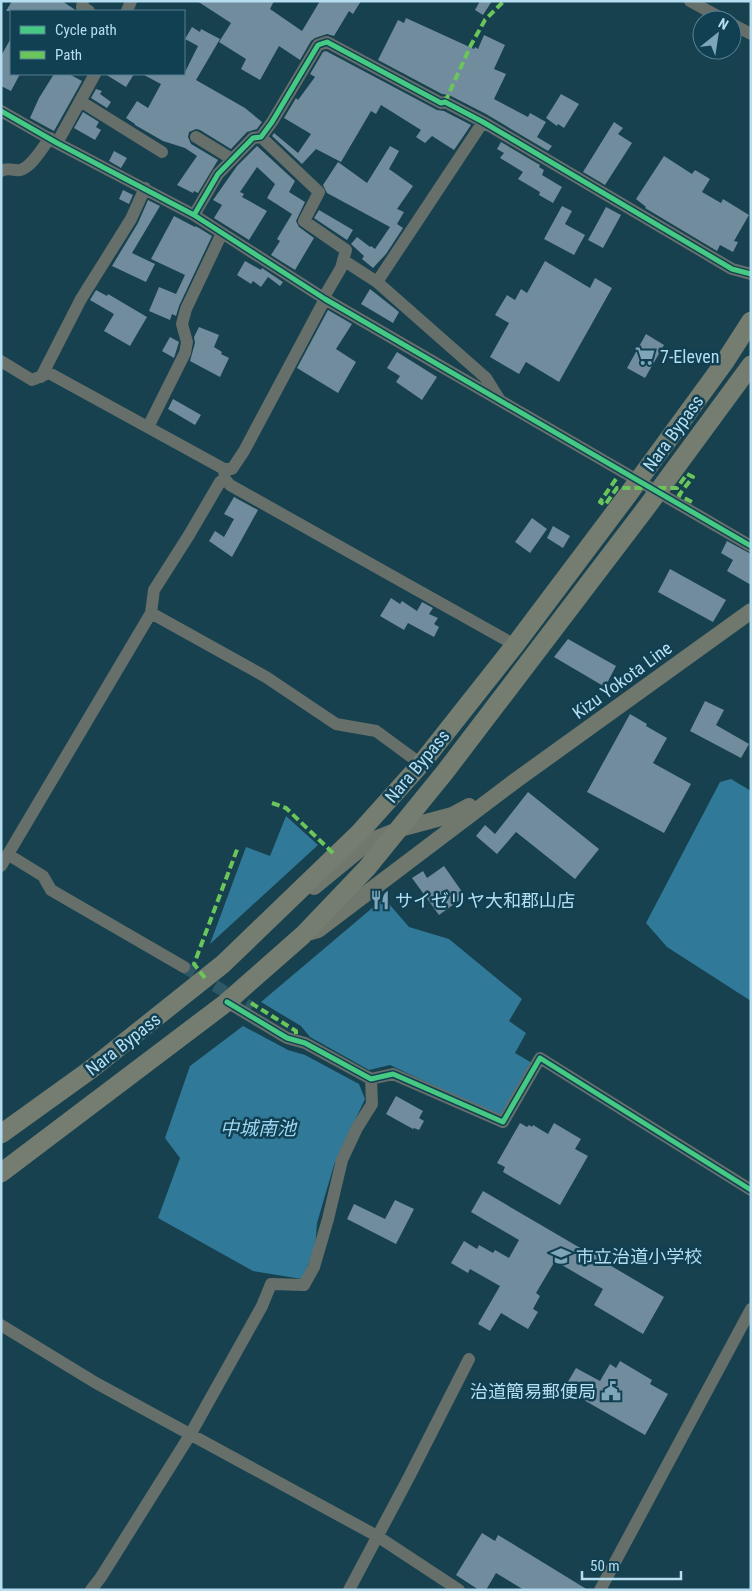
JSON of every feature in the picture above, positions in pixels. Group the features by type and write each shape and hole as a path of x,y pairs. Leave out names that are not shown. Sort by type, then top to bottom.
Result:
{"highway":[{"name":"Nara Bypass","path":"1,1134 90,1070 223,964 359,833 421,764 515,645 724,363 751,321"},
{"name":"Nara Bypass","path":"1,1174 227,1002 303,935 367,868 400,829 657,493 751,364"}],"main road":[{"name":"Kizu Yokota Line","path":"303,935 318,930 515,781 751,611"},
{"name":"Kizu Yokota Line","path":"280,910 320,883 370,841 400,829 452,815 515,781"}],"street":[{"path":"690,1 707,10"},
{"path":"194,215 218,174 253,138 261,137 318,45 327,42 440,103 445,102 483,122 732,269 751,274"},
{"path":"1,171 6,168 21,170 29,166 53,141 80,101 94,75"},
{"path":"80,101 162,152"},
{"path":"1,110 53,141 146,188 194,215 325,298 751,546"},
{"path":"377,282 483,122"},
{"path":"196,137 232,159"},
{"path":"1,866 151,613 154,590 225,474 232,469 244,451 344,260 346,250 304,221 319,192 261,137"},
{"path":"41,377 81,299 131,218 146,188"},
{"path":"148,427 185,353 187,342 182,324 186,309 222,233"},
{"path":"344,260 377,282 486,378 500,401"},
{"path":"1,362 32,380 49,373 148,427 225,474 230,485 515,645"},
{"path":"151,613 266,677 336,724 376,731 421,764"},
{"path":"9,855 43,876 51,890 184,967"},
{"path":"227,1002 287,1038 305,1043"},
{"path":"252,1008 305,1043 371,1079 393,1074 503,1122 540,1058 751,1190"},
{"path":"91,1590 190,1435 262,1306 271,1284 304,1286 314,1267 342,1160 357,1128 372,1104 371,1079"},
{"path":"600,1590 751,1309"},
{"path":"1,1325 96,1383 377,1536 459,1590"},
{"path":"349,1590 469,1359"}],"water":[{"path":"731,779 751,791 751,1001 667,947 646,923 720,782"},
{"path":"286,816 318,845 210,944 246,847 270,856"},
{"path":"384,898 409,927 449,939 522,999 509,1021 526,1033 515,1053 532,1063 502,1114 498,1116 390,1065 369,1070 310,1037 301,1026 261,1002"},
{"name":"中城南池","path":"243,1026 288,1050 305,1055 359,1084 365,1099 334,1165 317,1223 315,1249 302,1279 253,1271 158,1218 180,1158 165,1138 190,1066"}],"building":[{"path":"12,1 62,1 74,10 10,10 6,11"},
{"path":"197,1 274,1 270,9 302,31 320,1 361,1 353,14 349,11 334,36 327,34 315,38 311,41 300,60 279,46 260,80 241,69 246,59 219,42 231,23"},
{"path":"480,1 492,1 483,15 475,10"},
{"path":"406,18 474,49 475,47 478,49 484,35 505,45 494,69 506,74 494,99 528,117 530,113 546,122 537,137 552,146 548,151 486,114 449,95 442,94 378,60 398,20 404,23"},
{"path":"192,27 200,32 201,29 220,39 196,80 245,108 262,122 257,129 247,132 231,149 200,130 196,129 189,132 188,137 191,144 218,160 198,193 194,191 193,193 177,185 197,156 185,148 163,141 126,118 137,101 148,108 161,84 144,75 185,75 198,46 185,39"},
{"path":"10,40 10,75 19,75 11,91 1,86 1,56"},
{"path":"326,51 437,110 444,111 471,125 454,150 432,136 425,143 416,137 421,130 381,105 376,114 371,111 341,162 316,149 302,164 272,136 274,133 298,153 311,134 284,118 296,98 298,100 315,77 310,74 323,52"},
{"path":"53,75 71,75 82,81 54,131 30,118 39,98"},
{"path":"107,75 133,75 126,87"},
{"path":"96,89 102,91 100,94 111,102 107,108 91,98"},
{"path":"561,94 579,104 564,128 558,124 557,126 546,118"},
{"path":"83,112 99,122 96,127 101,130 95,140 74,128"},
{"path":"614,122 623,128 618,134 632,143 605,185 583,172"},
{"path":"501,142 540,165 539,167 544,170 542,175 562,187 553,203 539,195 540,192 518,179 523,172 500,158 504,153 497,149"},
{"path":"257,146 295,181 289,192 305,202 296,221 299,227 314,238 295,270 271,255 280,241 277,239 292,214 267,198 275,184 257,167 240,192 244,194 242,197 267,211 249,240 214,218 222,205 213,200 237,166"},
{"path":"390,146 399,151 389,169 413,186 397,209 404,212 397,224 403,228 386,254 373,268 362,259 364,256 351,244 357,237 375,249 390,227 327,193 323,185 338,162 367,183"},
{"path":"114,151 127,158 121,168 109,161"},
{"path":"664,156 692,174 695,170 710,179 702,192 721,203 723,199 749,215 734,241 738,242 733,252 720,245 717,251 645,208 636,199"},
{"path":"123,190 133,195 129,204 119,199"},
{"path":"148,200 160,206 132,253 155,264 146,282 112,266 138,223"},
{"path":"562,206 572,211 565,224 585,235 574,255 544,239"},
{"path":"606,207 621,215 603,248 588,240"},
{"path":"319,210 353,230 347,240 314,218"},
{"path":"174,216 212,236 176,316 172,314 170,320 149,311 159,287 176,294 185,275 151,259"},
{"path":"245,261 261,270 262,268 283,282 280,286 268,277 261,287 253,281 251,284 237,275"},
{"path":"545,261 590,288 595,278 612,288 559,382 526,362 519,374 490,357 509,323 495,315 507,295 515,300 521,289 527,293"},
{"path":"370,289 399,312 393,323 361,304"},
{"path":"96,290 107,296 108,294 147,317 130,346 104,331 114,314 90,300"},
{"path":"328,310 352,324 336,349 356,362 338,393 297,368"},
{"path":"199,327 219,335 214,347 222,352 221,354 229,358 220,377 190,361 195,343 194,337"},
{"name":"7-Eleven","path":"646,334 664,345 645,378 627,368"},
{"path":"170,337 179,342 174,358 162,351"},
{"path":"397,352 437,377 422,400 396,382 400,376 387,368"},
{"path":"173,399 201,415 195,425 168,409"},
{"path":"234,497 258,510 232,557 209,541 215,531 224,537 234,519 224,514"},
{"path":"532,518 547,529 530,553 515,542"},
{"path":"553,526 570,536 563,548 547,538"},
{"path":"727,541 751,554 751,585 727,571 733,560 721,553"},
{"path":"670,569 726,600 713,622 658,592"},
{"path":"391,598 400,604 402,601 417,611 422,602 433,608 429,614 438,618 434,624 439,627 434,637 408,623 404,630 380,616"},
{"path":"568,639 616,666 605,687 554,657"},
{"path":"705,701 724,710 716,725 749,744 741,758 690,731"},
{"path":"630,714 667,738 653,763 691,784 664,833 587,792"},
{"path":"528,792 599,849 575,879 516,832 497,854 476,836 485,825 495,834"},
{"path":"444,866 465,896 439,915 412,878 423,871 427,878"},
{"path":"396,1096 423,1111 419,1118 424,1121 419,1130 413,1129 386,1114"},
{"path":"520,1123 527,1127 529,1125 532,1127 533,1125 548,1134 554,1123 581,1139 575,1149 588,1156 560,1205 503,1172 505,1167 497,1163"},
{"path":"483,1191 582,1249 584,1246 603,1258 601,1260 664,1297 643,1334 594,1305 603,1289 555,1261 536,1293 540,1296 533,1309 538,1312 528,1329 501,1313 490,1331 478,1324 500,1286 470,1269 468,1273 451,1263 464,1241 477,1249 479,1245 493,1253 495,1250 509,1258 519,1240 471,1212"},
{"path":"395,1200 414,1209 396,1244 347,1219 354,1204 385,1219"},
{"path":"620,1361 652,1380 650,1384 668,1394 645,1435 582,1399 584,1395 566,1385 576,1368 600,1381 610,1364 616,1368"},
{"path":"482,1533 495,1541 498,1535 588,1590 524,1590 496,1573 486,1590 479,1590 456,1575"}],"tunnel":[{"path":"184,967 252,1008"}],"marked path":[{"path":"445,102 471,45 485,20 504,1"},
{"path":"616,479 600,502 605,505 617,488 677,488 687,474 693,477 679,495 692,502 691,505"},
{"path":"272,803 286,808 336,856"},
{"path":"205,978 194,964 238,847"},
{"path":"251,1003 296,1031 296,1036"}],"cycle path":[{"path":"194,215 218,174 253,138 261,137 318,45 327,42 441,103 445,102 483,122 732,269 751,274"},
{"path":"1,111 57,143 194,215 325,299 751,546"},
{"path":"227,1002 287,1038 305,1043 371,1079 393,1074 503,1122 540,1058 751,1190"}],"place":[{"name":"7-Eleven","path":"645,356"},
{"name":"サイゼリヤ大和郡山店","path":"380,900"},
{"name":"市立治道小学校","path":"561,1256"},
{"name":"治道簡易郵便局","path":"611,1391"}]}
